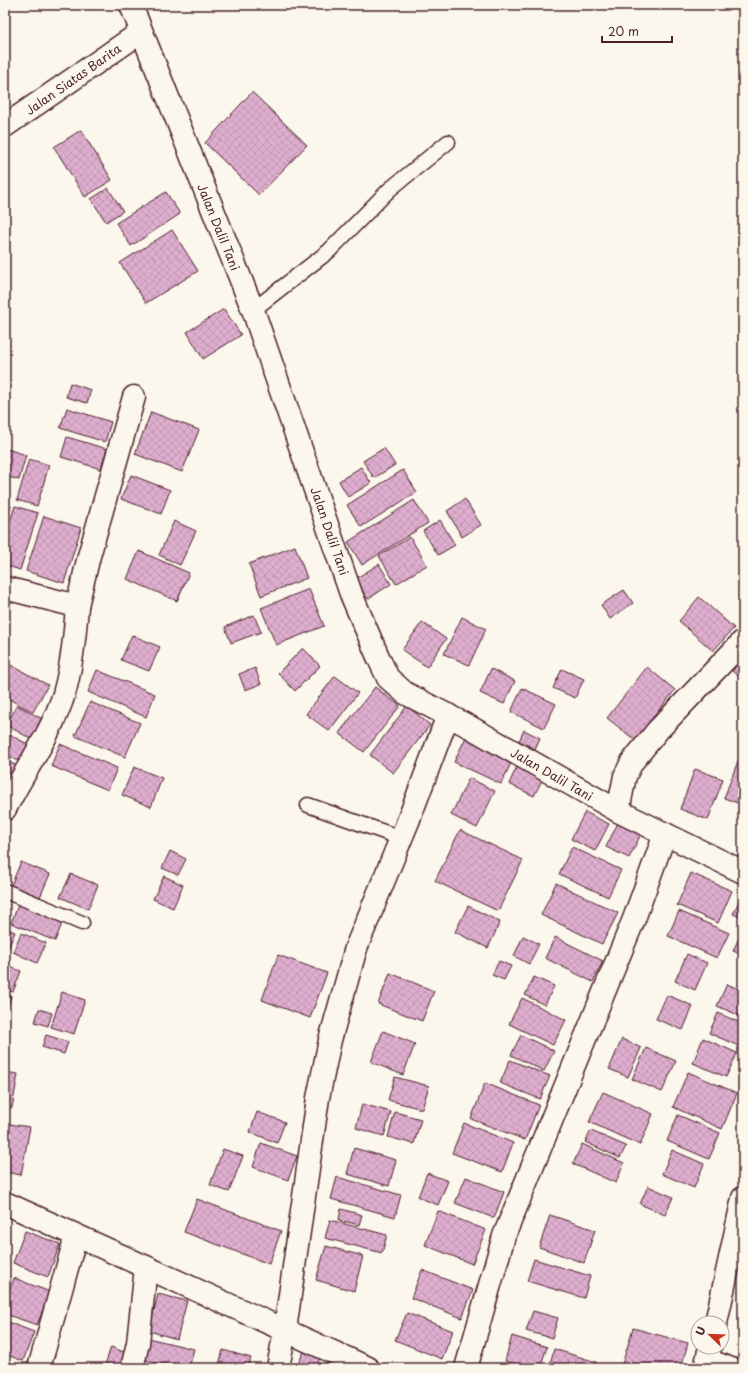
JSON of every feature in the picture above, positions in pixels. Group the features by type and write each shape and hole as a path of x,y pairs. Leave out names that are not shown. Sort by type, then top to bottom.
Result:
{"street":[{"name":"Jalan Dalil Tani","path":"130,5 253,310 351,594 388,678 405,693 448,715 618,811 742,870"},
{"name":"Jalan Siatas Barita","path":"5,126 141,32"},
{"path":"5,809 46,735 64,694 74,640 77,606 89,556 134,397"},
{"path":"5,588 77,606"},
{"path":"618,811 625,776 632,762 658,730 743,641"},
{"path":"278,1368 285,1330 318,1098 330,1040 356,948 401,838 448,715"},
{"path":"466,1368 504,1236 634,919 665,834"},
{"path":"718,1315 743,1198"},
{"path":"5,1203 368,1368"},
{"path":"39,1368 76,1236"},
{"path":"132,1368 138,1343 146,1267"}],"lane":[{"path":"253,310 329,251 389,190 448,142"},
{"path":"308,805 401,838"},
{"path":"5,891 82,923"},
{"path":"708,1357 740,1368"}],"building":[{"path":"252,92 307,145 259,195 205,143"},
{"path":"81,130 112,180 85,197 54,147"},
{"path":"108,188 123,211 106,222 91,199"},
{"path":"166,192 180,214 131,246 116,223"},
{"path":"172,230 198,271 146,303 120,263"},
{"path":"224,309 241,335 203,359 187,332"},
{"path":"70,383 91,390 87,403 66,397"},
{"path":"67,408 111,422 105,442 60,428"},
{"path":"151,412 199,430 182,472 135,454"},
{"path":"67,437 107,449 101,469 61,457"},
{"path":"384,448 395,465 374,478 363,461"},
{"path":"7,449 26,455 19,480 5,476 5,457"},
{"path":"29,459 49,465 37,506 17,500"},
{"path":"361,467 371,483 348,497 339,481"},
{"path":"403,470 417,492 361,527 347,505"},
{"path":"131,475 170,490 161,514 121,499"},
{"path":"465,499 481,525 462,537 447,511"},
{"path":"414,500 428,523 362,565 348,542"},
{"path":"5,504 11,506 5,526"},
{"path":"15,506 38,513 20,570 5,565 5,538"},
{"path":"44,516 81,528 64,583 26,571"},
{"path":"440,520 455,545 438,555 423,531"},
{"path":"174,521 196,531 180,565 159,555"},
{"path":"410,537 427,565 396,584 379,556"},
{"path":"295,546 307,578 261,596 249,564"},
{"path":"139,551 189,573 177,601 127,579"},
{"path":"379,564 391,584 368,599 355,579"},
{"path":"309,589 324,626 276,645 261,608"},
{"path":"624,590 633,603 610,619 601,605"},
{"path":"699,597 734,628 713,651 679,621"},
{"path":"254,615 261,632 231,643 225,627"},
{"path":"462,617 486,629 469,665 444,654"},
{"path":"422,622 446,639 427,667 402,650"},
{"path":"132,635 160,647 149,671 121,660"},
{"path":"303,648 320,666 295,691 278,673"},
{"path":"743,658 743,680 732,671"},
{"path":"5,662 48,685 33,712 5,697"},
{"path":"647,667 675,690 635,740 607,718"},
{"path":"255,668 261,684 245,690 239,674"},
{"path":"491,669 515,681 504,704 480,693"},
{"path":"562,669 584,679 575,698 553,688"},
{"path":"97,670 155,694 146,717 88,692"},
{"path":"335,676 358,693 329,731 306,714"},
{"path":"375,687 400,706 364,752 339,733"},
{"path":"522,688 556,704 544,728 511,712"},
{"path":"90,702 140,723 125,757 75,736"},
{"path":"17,705 46,721 35,741 6,725"},
{"path":"407,706 430,725 393,773 370,755"},
{"path":"524,730 540,738 535,749 519,741"},
{"path":"5,732 33,747 24,764 5,754"},
{"path":"468,733 515,755 501,784 454,762"},
{"path":"60,744 117,768 108,790 51,766"},
{"path":"5,760 19,767 5,786"},
{"path":"738,761 743,763 743,805 724,798"},
{"path":"518,764 544,776 534,796 509,784"},
{"path":"134,767 162,778 151,807 122,795"},
{"path":"695,769 723,779 708,820 680,809"},
{"path":"469,778 495,791 477,828 451,815"},
{"path":"585,812 609,824 595,851 571,839"},
{"path":"618,823 641,834 629,858 606,847"},
{"path":"460,830 523,860 498,911 435,881"},
{"path":"572,847 621,870 608,897 559,874"},
{"path":"170,851 186,859 178,875 162,868"},
{"path":"21,862 50,874 40,897 11,885"},
{"path":"691,873 732,891 718,923 677,905"},
{"path":"71,874 98,885 88,909 60,897"},
{"path":"164,876 183,885 173,908 153,899"},
{"path":"556,883 618,913 602,944 541,915"},
{"path":"740,899 743,901 743,918 733,914"},
{"path":"5,903 8,904 5,912"},
{"path":"19,903 63,921 55,941 11,923"},
{"path":"468,906 500,922 488,948 455,932"},
{"path":"679,911 729,933 717,958 668,936"},
{"path":"5,928 15,932 5,956"},
{"path":"743,929 743,955 733,951"},
{"path":"21,933 46,943 37,963 13,952"},
{"path":"523,936 539,944 529,964 514,956"},
{"path":"555,937 603,961 593,982 545,958"},
{"path":"687,954 707,963 695,990 675,981"},
{"path":"278,955 327,973 310,1018 262,1000"},
{"path":"499,961 511,966 504,980 492,975"},
{"path":"5,965 21,971 13,992 5,989"},
{"path":"390,973 434,991 422,1021 378,1004"},
{"path":"534,977 554,986 545,1005 525,995"},
{"path":"727,984 743,991 743,1017 717,1006"},
{"path":"62,992 85,1000 74,1034 51,1027"},
{"path":"5,994 11,996 5,1017"},
{"path":"667,995 693,1006 683,1030 656,1019"},
{"path":"522,998 566,1020 553,1045 509,1024"},
{"path":"39,1009 52,1013 48,1026 35,1022"},
{"path":"718,1013 743,1024 743,1048 709,1033"},
{"path":"383,1031 415,1044 403,1075 371,1062"},
{"path":"46,1035 68,1042 64,1054 42,1047"},
{"path":"521,1035 554,1051 544,1071 511,1055"},
{"path":"703,1038 737,1053 726,1077 693,1063"},
{"path":"622,1039 641,1048 628,1077 609,1069"},
{"path":"646,1048 676,1061 662,1092 632,1079"},
{"path":"510,1060 550,1076 540,1099 500,1083"},
{"path":"5,1072 18,1074 12,1108 5,1107"},
{"path":"688,1072 737,1093 722,1129 673,1107"},
{"path":"395,1077 429,1086 422,1109 388,1100"},
{"path":"485,1083 539,1105 525,1140 471,1119"},
{"path":"603,1092 653,1114 640,1145 589,1122"},
{"path":"362,1104 391,1112 384,1136 356,1128"},
{"path":"257,1112 285,1122 277,1143 250,1132"},
{"path":"395,1112 421,1119 414,1144 388,1137"},
{"path":"678,1115 720,1133 709,1159 667,1141"},
{"path":"464,1123 513,1143 502,1172 452,1153"},
{"path":"9,1124 30,1127 21,1175 5,1172 5,1147"},
{"path":"591,1131 626,1146 620,1158 585,1142"},
{"path":"261,1143 297,1156 288,1180 253,1167"},
{"path":"582,1144 624,1163 616,1183 573,1164"},
{"path":"354,1148 396,1160 389,1186 347,1174"},
{"path":"223,1149 243,1156 229,1192 210,1185"},
{"path":"672,1150 704,1164 694,1188 662,1174"},
{"path":"427,1173 448,1181 438,1205 418,1197"},
{"path":"337,1177 401,1195 395,1217 331,1199"},
{"path":"466,1177 504,1192 494,1218 455,1203"},
{"path":"648,1186 673,1197 665,1215 640,1204"},
{"path":"197,1199 281,1231 269,1264 184,1232"},
{"path":"341,1209 362,1215 359,1225 339,1220"},
{"path":"438,1211 486,1230 472,1264 425,1245"},
{"path":"550,1215 595,1230 584,1263 539,1247"},
{"path":"330,1220 387,1235 382,1253 325,1238"},
{"path":"25,1231 60,1244 48,1277 13,1263"},
{"path":"326,1246 363,1256 354,1291 316,1280"},
{"path":"534,1259 590,1276 584,1298 527,1281"},
{"path":"422,1270 473,1290 462,1318 411,1298"},
{"path":"14,1278 50,1292 37,1325 5,1314 5,1301"},
{"path":"158,1294 187,1301 177,1339 149,1331"},
{"path":"533,1311 558,1318 552,1338 526,1331"},
{"path":"407,1313 453,1331 442,1359 395,1340"},
{"path":"5,1321 34,1332 23,1361 5,1354"},
{"path":"633,1328 688,1343 681,1368 621,1368"},
{"path":"512,1336 547,1347 540,1368 529,1368 505,1361"},
{"path":"148,1338 194,1349 189,1368 175,1368 142,1359"},
{"path":"111,1347 134,1356 130,1368 104,1368"},
{"path":"306,1347 322,1354 315,1368 296,1368"},
{"path":"554,1349 596,1362 595,1368 549,1368"},
{"path":"223,1350 251,1358 248,1368 218,1368"}]}
